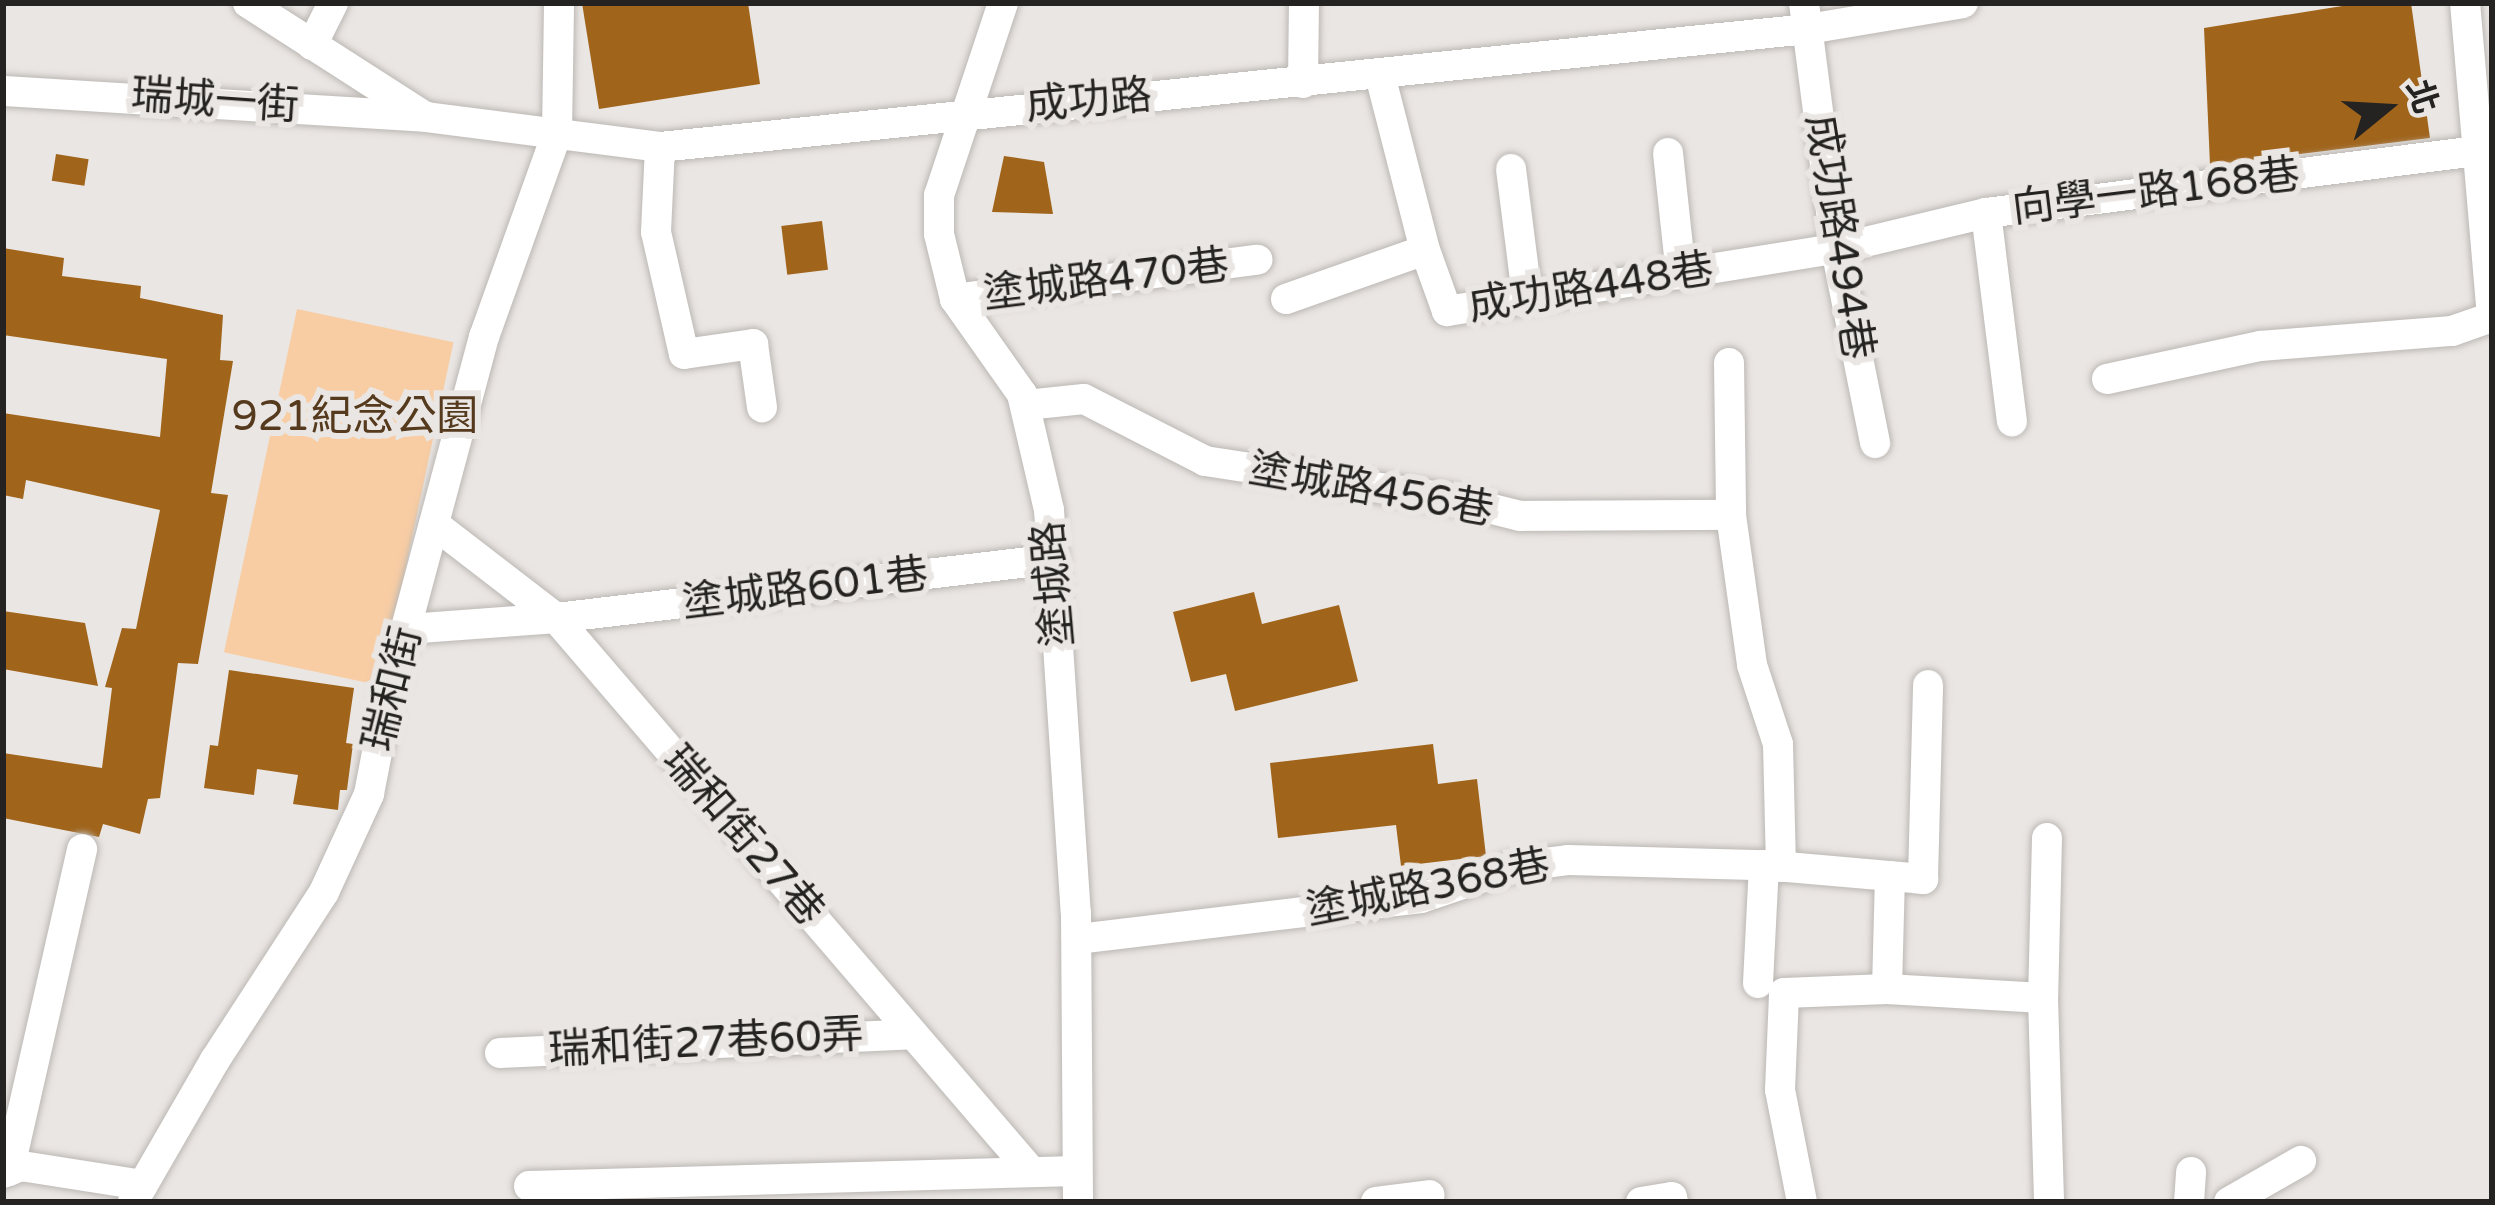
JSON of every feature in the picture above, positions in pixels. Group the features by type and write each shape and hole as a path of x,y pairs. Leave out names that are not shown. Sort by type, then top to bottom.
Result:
{"street":[{"name":"成功路","path":"248,3 426,117 660,146 968,112 1380,75 1806,16 1963,3"},
{"path":"313,45 333,3"},
{"name":"瑞和街","path":"138,1194 215,1060 324,892 369,794 407,628 484,337 557,133 559,3"},
{"name":"塗城路","path":"1003,3 939,195 939,234 955,299 1026,405 1043,473 1054,560 1077,939 1078,1202"},
{"path":"1304,3 1304,83"},
{"path":"2107,379 2260,346 2452,331 2492,317 2465,3"},
{"name":"成功路494巷","path":"1806,16 1835,249 1875,443"},
{"name":"成功路448巷","path":"1380,75 1425,250 1447,310 1835,249"},
{"name":"瑞城一街","path":"3,91 426,117"},
{"path":"660,146 656,232 684,354 753,344 762,407"},
{"name":"向學一路168巷","path":"1835,249 1986,213 2480,151"},
{"path":"1668,153 1681,274"},
{"path":"1511,169 1527,296"},
{"path":"1986,213 2012,421"},
{"path":"1286,299 1425,250"},
{"name":"塗城路470巷","path":"955,299 1257,260"},
{"path":"1730,363 1731,514 1752,665 1778,744 1773,866 1758,983"},
{"name":"塗城路456巷","path":"1026,405 1084,399 1204,461 1448,498 1520,516 1731,514"},
{"name":"瑞和街27巷","path":"434,524 556,618 1030,1170"},
{"name":"塗城路601巷","path":"407,628 556,618 1054,560"},
{"name":"塗城路368巷","path":"1077,939 1378,905 1421,898 1513,867 1568,860 1773,866 1923,879 1928,685"},
{"path":"2047,838 2043,998 2049,1202"},
{"path":"6,1172 82,850"},
{"path":"1887,988 1890,876"},
{"path":"1802,1202 1780,1090 1784,993 1887,988 2043,998"},
{"name":"瑞和街27巷60弄","path":"500,1052 913,1034"},
{"path":"2229,1202 2301,1161"},
{"path":"6,1172 21,1166 138,1194"},
{"path":"529,1186 1078,1171"},
{"path":"1376,1202 1430,1196"},
{"path":"1641,1202 1672,1197 1673,1202"}],"green space":[{"name":"921紀念公園","path":"297,309 454,342 381,686 224,652"}],"building":[{"path":"582,3 748,3 760,84 599,109"},
{"path":"2361,3 2411,3 2430,138 2210,165 2204,28"},
{"path":"56,154 89,159 84,186 52,181"},
{"path":"1004,156 1044,162 1053,214 992,212"},
{"path":"822,221 828,270 787,275 781,226"},
{"path":"3,248 64,258 62,276 141,286 140,298 223,315 220,360 233,361 211,493 228,495 198,664 178,663 160,798 148,799 140,834 103,824 99,837 3,818 3,753 102,768 112,688 105,687 122,628 136,629 160,510 26,480 23,499 3,495 3,413 160,437 167,359 3,335"},
{"path":"1254,592 1262,624 1339,605 1358,681 1235,711 1226,674 1191,682 1173,612"},
{"path":"3,611 85,623 98,686 3,669"},
{"path":"229,670 354,688 346,743 353,744 347,790 340,790 338,810 293,804 298,775 257,769 254,795 204,788 210,745 218,746"},
{"path":"1433,744 1438,784 1477,779 1486,856 1401,866 1396,825 1278,838 1270,763"}]}
